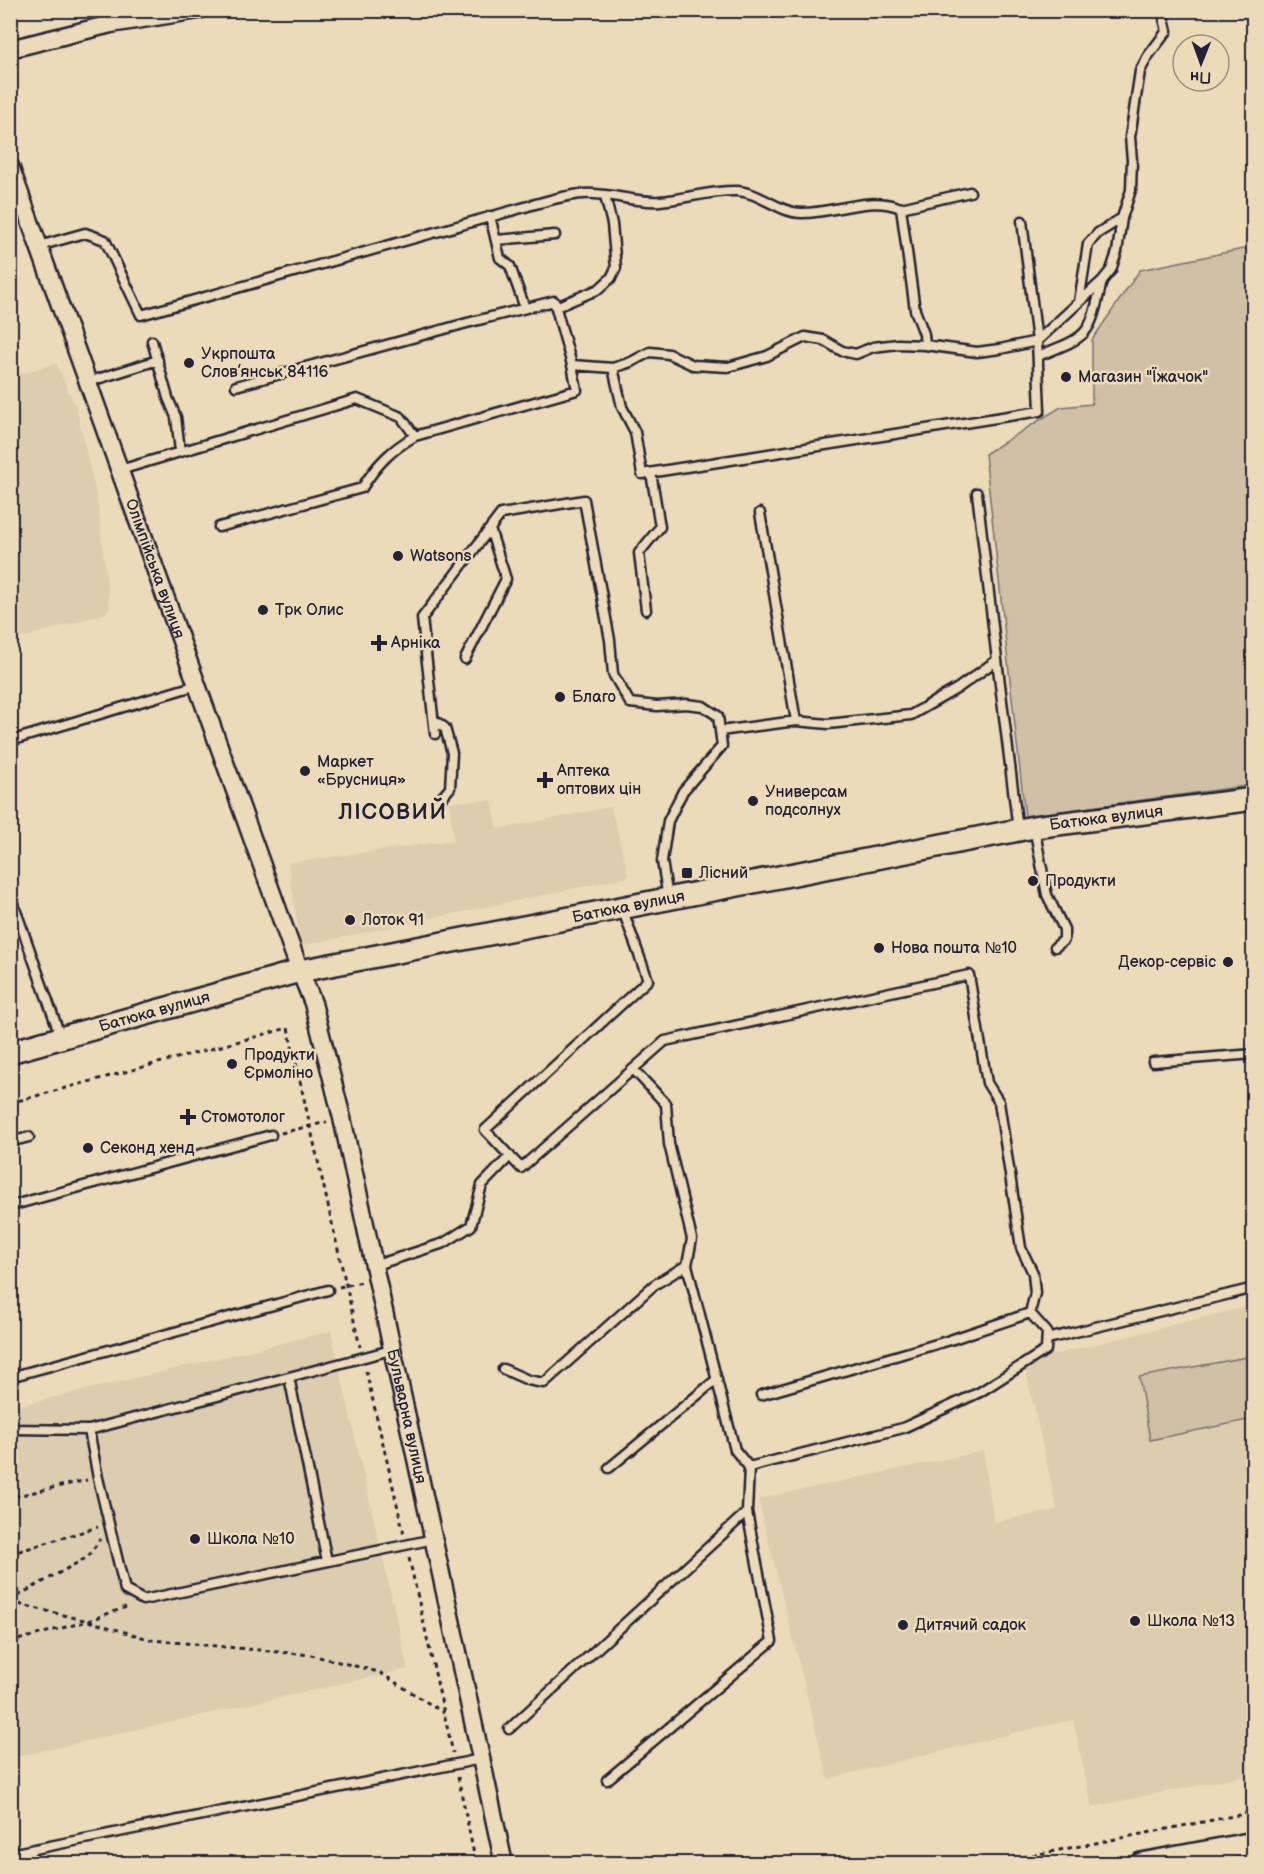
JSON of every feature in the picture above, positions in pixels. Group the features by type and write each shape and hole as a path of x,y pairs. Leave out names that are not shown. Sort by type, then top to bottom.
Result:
{"street":[{"path":"10,49 111,24 199,10"},
{"name":"Олімпійська вулиця","path":"10,166 300,971"},
{"name":"Батюка вулиця","path":"10,1052 300,971 1026,828 1254,799"},
{"name":"Бульварна вулиця","path":"300,971 313,1003 342,1119 504,1863"},
{"path":"1142,1863 1254,1843"}],"lane":[{"path":"572,365 614,368 650,352 669,354 693,365 728,367 766,356 805,338 823,340 842,351 856,354 873,346 898,344 977,352 1037,341 1111,270 1117,252 1122,218 1131,190 1130,137 1140,71 1167,31 1162,10"},
{"path":"39,246 85,233 105,240 141,315 490,216 583,194 637,202 739,191 763,198 785,210 798,213 873,202 901,208 970,192"},
{"path":"556,307 599,289 611,278 616,268 612,224 605,196"},
{"path":"901,208 915,310 924,334 925,345"},
{"path":"490,216 500,258 510,266 525,308"},
{"path":"1079,302 1088,244 1098,232 1122,218"},
{"path":"614,368 622,407 635,432 642,474 1040,411 1037,341 1022,221"},
{"path":"496,240 555,234"},
{"path":"1038,356 1078,339 1087,331 1093,319 1102,281"},
{"path":"219,527 362,488 371,473 389,453 415,436 577,390 554,301 236,386"},
{"path":"152,341 168,398 176,417 180,451"},
{"path":"88,382 158,360"},
{"path":"120,470 357,399 401,417 415,436"},
{"path":"646,610 639,553 660,527 651,473"},
{"path":"977,493 997,660 1026,828 1047,895 1064,929 1064,940 1055,947"},
{"path":"435,734 422,618 501,514 584,500 610,640 613,674 630,703 657,706 686,704 704,706 718,716 722,746 683,791 668,821 662,861 668,899"},
{"path":"760,513 796,721"},
{"path":"465,658 506,579 490,529"},
{"path":"720,731 796,721 828,724 911,716 958,688 997,660"},
{"path":"10,741 197,685"},
{"path":"434,720 445,728 452,753 450,788 437,802"},
{"path":"10,894 61,1038"},
{"path":"622,908 648,980 485,1130 521,1168 665,1041 969,975 987,1083 999,1102 1021,1248 1033,1273 1035,1293 1030,1313"},
{"path":"1153,1062 1254,1054"},
{"path":"608,1780 772,1641 747,1512 749,1467 735,1450 687,1265 692,1239 669,1144 666,1104 633,1069"},
{"path":"10,1206 271,1135"},
{"path":"10,1142 29,1137"},
{"path":"374,1272 444,1243 471,1226 482,1185 510,1156"},
{"path":"503,1369 528,1380 544,1383 654,1285 687,1265"},
{"path":"1047,1339 1254,1288"},
{"path":"10,1377 328,1290"},
{"path":"749,1467 903,1428 980,1392 1046,1350 1047,1332 1030,1313"},
{"path":"760,1395 947,1341 1030,1313"},
{"path":"10,1429 88,1430 391,1350"},
{"path":"289,1377 327,1561"},
{"path":"609,1468 717,1379"},
{"path":"88,1430 125,1590 143,1600 434,1539"},
{"path":"509,1729 747,1512"},
{"path":"10,1854 481,1759"},
{"path":"29,1851 31,1863"}],"path":[{"path":"10,1103 288,1028 476,1863"},
{"path":"271,1135 342,1119"},
{"path":"328,1290 347,1285 374,1272"},
{"path":"12,1497 98,1478"},
{"path":"10,1491 12,1497 10,1506"},
{"path":"10,1554 109,1523"},
{"path":"10,1601 88,1557 109,1523"},
{"path":"10,1642 88,1621 143,1600"},
{"path":"10,1601 152,1640 311,1654 379,1672 444,1713"},
{"path":"988,1863 1254,1812"}],"shaded area":[{"path":"1253,247 1253,785 1025,816 985,454 1061,407 1092,404 1092,340 1140,270"},
{"path":"56,363 76,407 97,499 110,607 105,614 11,641 11,377"},
{"path":"492,800 498,829 611,807 629,877 301,946 288,863 454,840 449,802"},
{"name":"Школа №13","path":"1253,1305 1253,1774 1092,1807 1073,1720 828,1779 758,1499 983,1451 994,1522 1057,1510 1024,1362"},
{"name":"Школа №10","path":"331,1331 408,1669 11,1758 10,1408"},
{"path":"1253,1356 1253,1419 1150,1440 1139,1377"}],"place":[{"name":"Укрпошта Слов’янськ 84116","path":"189,363"},
{"name":"Магазин \"Їжачок\"","path":"1066,377"},
{"name":"Watsons","path":"398,556"},
{"name":"Трк Олис","path":"263,610"},
{"name":"Арніка","path":"379,643"},
{"name":"Благо","path":"560,697"},
{"name":"Маркет «Брусниця»","path":"305,771"},
{"name":"Аптека оптових цін","path":"545,780"},
{"name":"Универсам подсолнух","path":"753,801"},
{"name":"Лісний","path":"687,873"},
{"name":"Продукти","path":"1033,881"},
{"name":"Лоток 91","path":"350,920"},
{"name":"Нова пошта №10","path":"879,948"},
{"name":"Декор-сервіс","path":"1228,962"},
{"name":"Продукти Єрмоліно","path":"232,1064"},
{"name":"Стомотолог","path":"188,1117"},
{"name":"Секонд хенд","path":"88,1148"},
{"name":"Школа №10","path":"195,1539"},
{"name":"Школа №13","path":"1135,1621"},
{"name":"Дитячий садок","path":"903,1625"}],"district":[{"name":"ЛІСОВИЙ","path":"393,812"}]}
